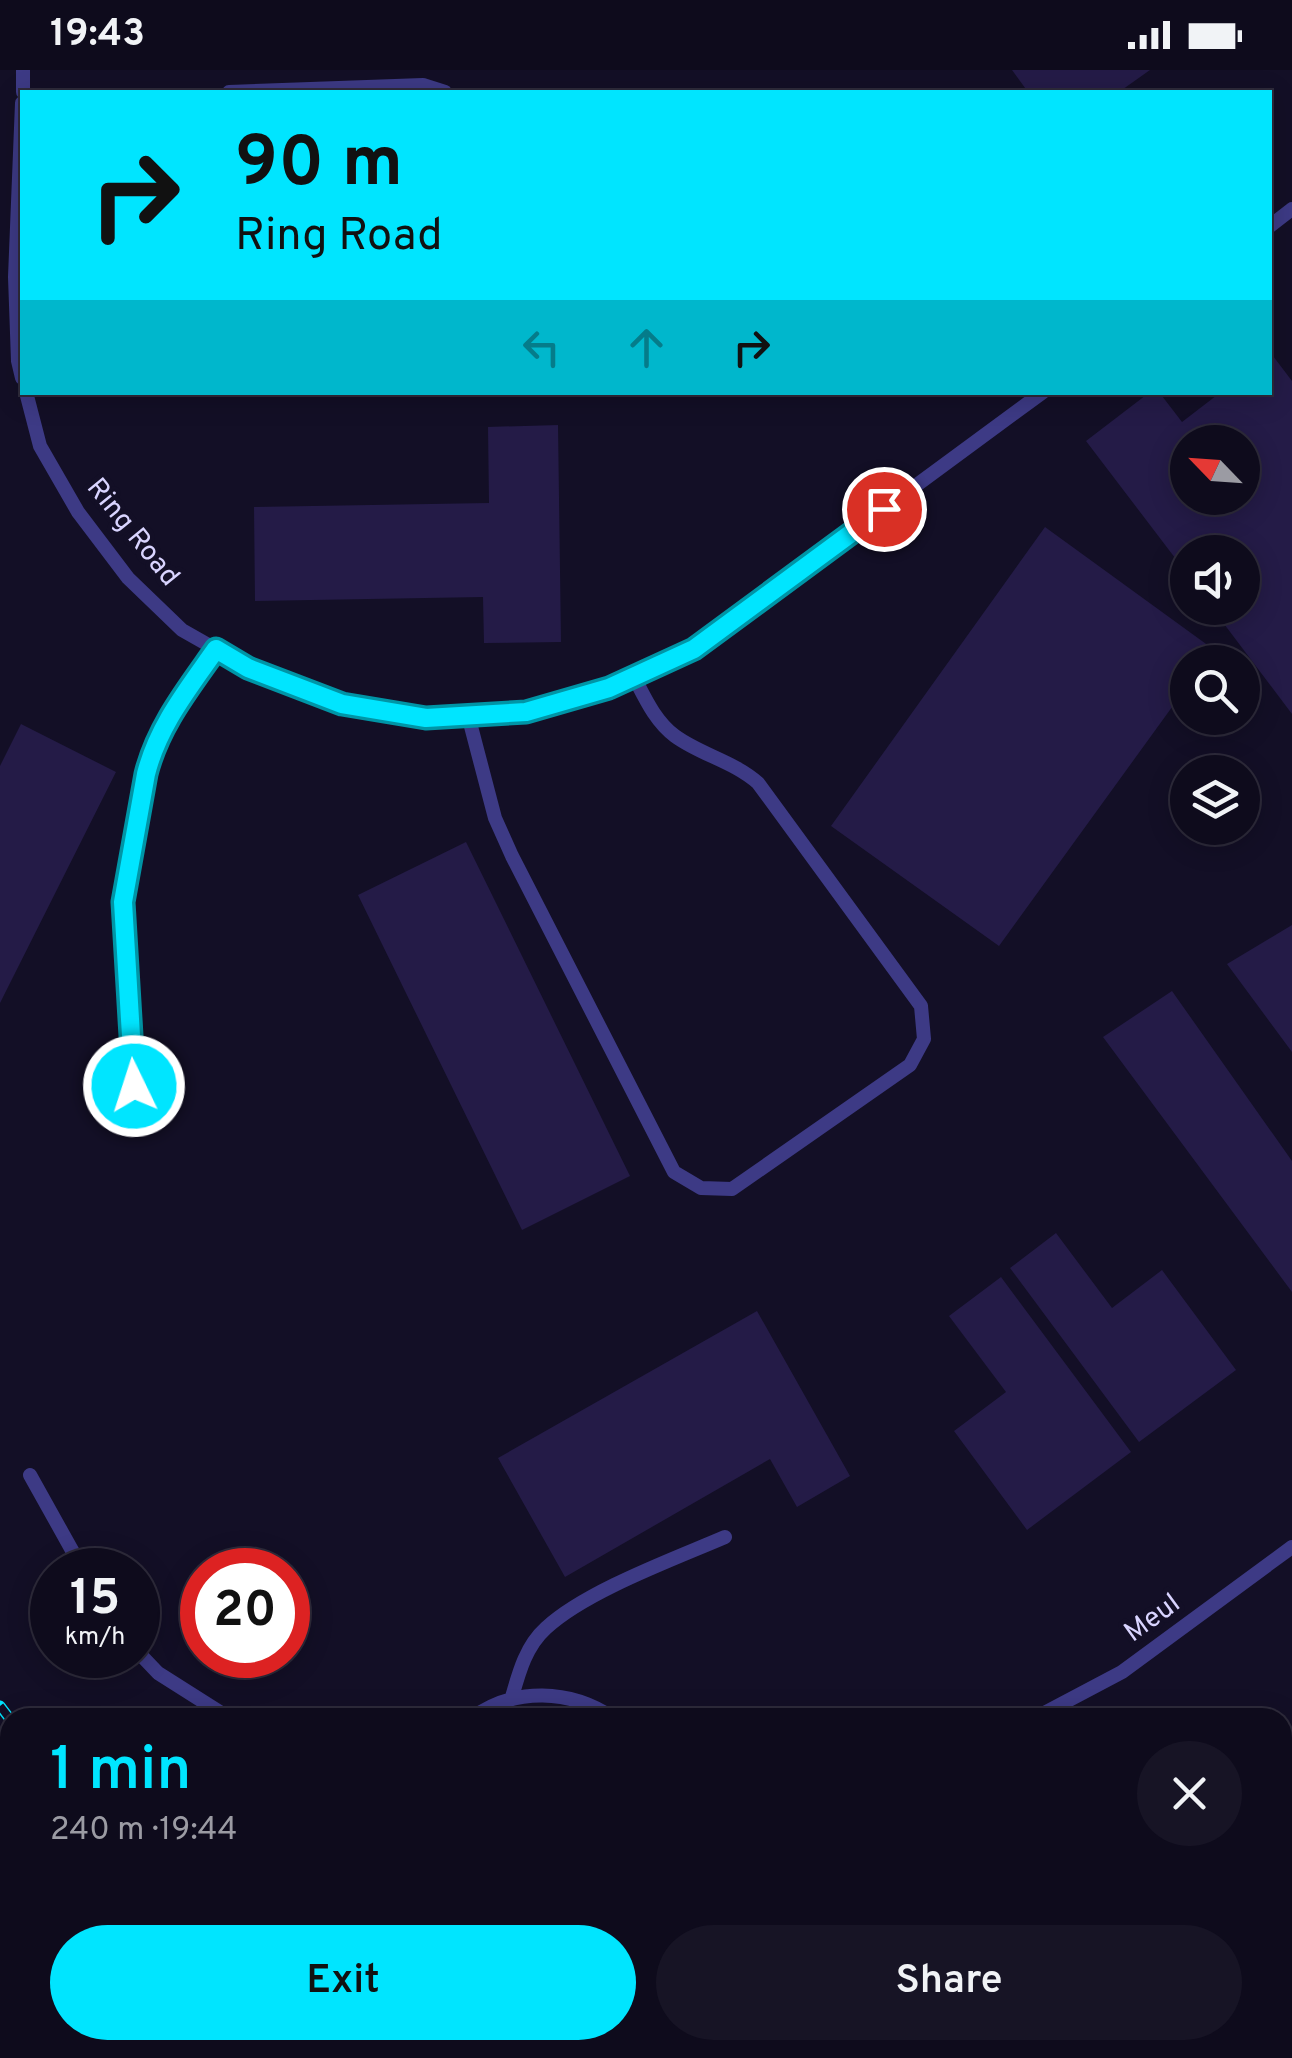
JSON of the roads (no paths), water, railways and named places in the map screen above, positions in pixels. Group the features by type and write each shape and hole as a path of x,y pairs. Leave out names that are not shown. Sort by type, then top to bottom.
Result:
{"lane":[{"path":"284,90 423,85 439,90"},
{"path":"20,153 15,277 20,370"},
{"name":"Ring Road","path":"27,395 40,446 78,512 128,578 182,630 248,668 342,704 426,718 526,712 609,688 694,649 1039,395"},
{"path":"137,1122 123,902 151,754 170,713 216,649"},
{"path":"468,716 495,818 506,843 674,1172 701,1188 732,1190 910,1066 924,1039 922,1006 758,783 744,770 673,735 656,717 634,677"},
{"path":"30,1475 71,1548"},
{"path":"512,1697 521,1664 545,1629 637,1575 726,1538"},
{"name":"Meul","path":"1054,1708 1122,1672 1292,1547"},
{"path":"160,1674 213,1708"},
{"path":"491,1708 512,1697 551,1693 589,1708"}]}
